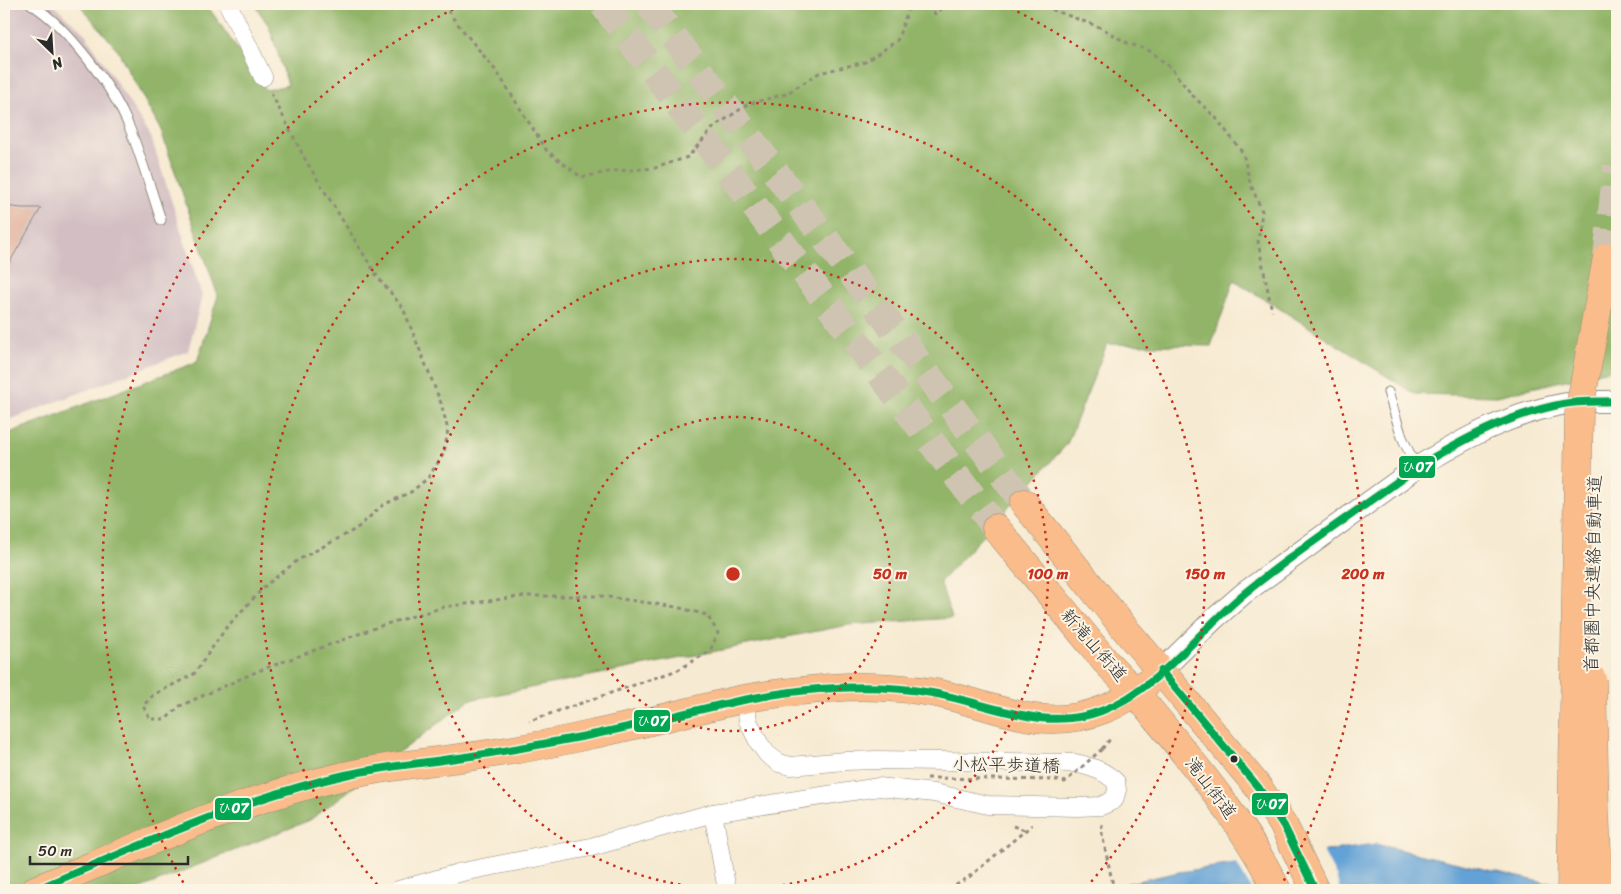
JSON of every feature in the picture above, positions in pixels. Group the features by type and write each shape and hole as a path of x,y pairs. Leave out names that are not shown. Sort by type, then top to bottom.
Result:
{"main road":[{"name":"首都圏中央連絡自動車道","path":"1571,890 1578,412 1607,257 1596,426 1592,561 1593,750 1599,890"},
{"name":"新滝山街道","path":"1024,503 1161,671"},
{"name":"新滝山街道","path":"996,528 1106,662 1135,692"},
{"path":"35,890 190,824 290,790 399,764 463,757 592,735 745,699 794,691 853,686 896,687 937,694 1025,718 1048,720 1083,716 1102,711 1117,704 1161,671"},
{"name":"滝山街道","path":"1161,671 1258,787 1284,826 1315,890"},
{"name":"滝山街道","path":"1135,692 1216,792 1251,843 1277,890"}],"street":[{"path":"228,4 263,77"},
{"path":"1161,671 1214,619 1244,593 1416,468 1485,428 1528,413 1565,404 1617,401"},
{"path":"399,890 462,872 591,846 713,813 879,787 934,793 988,805 1054,807 1102,806 1114,800 1117,790 1116,782 1108,774 1098,769 1067,763 845,760 791,766 779,763 767,754 759,743 748,721 745,699"},
{"path":"713,813 727,890"}],"lane":[{"path":"31,4 41,10 78,47 108,89 129,128 161,220"},
{"path":"1388,392 1402,437 1416,468"}],"path":[{"path":"444,4 452,17 497,72 547,151 581,177 616,171 655,168 688,157 714,127 748,104 786,94 819,73 865,62 897,41 910,4"},
{"path":"930,4 935,14 947,4"},
{"path":"1037,4 1102,28 1125,42 1150,51 1171,68 1192,95 1222,125 1243,153 1250,183 1262,211 1258,242 1272,312"},
{"path":"263,77 306,161 378,276 403,308 442,403 448,430 444,453 428,478 411,492 383,505 356,529 298,560 265,586 226,628 194,674 153,695 143,706 150,719 166,719 180,706 258,671 383,625 444,607 516,598 601,596 676,607 707,615 718,632 710,651 678,670 520,724"},
{"name":"小松平歩道橋","path":"927,778 1057,780 1065,782 1102,749 1111,738"},
{"path":"949,890 970,876 1054,807"},
{"path":"1102,834 1114,890"}],"shaded area":[{"path":"4,4 53,4 86,35 151,137 202,296 188,351 4,422"}],"green space":[{"path":"79,4 206,4 266,90 288,85 269,26 254,4 1617,4 1617,368 1497,396 1415,394 1234,280 1211,346 1107,344 1067,444 940,582 952,618 848,625 469,700 310,820 136,890 4,890 4,435 197,362 218,296 161,131 117,49"}],"water":[{"path":"1375,844 1545,883 1617,882 1617,890 1097,890 1179,872"}],"pier":[{"path":"1322,849 1336,876 1340,890 1252,890 1235,861"}],"building":[{"path":"4,206 41,208 4,272"}],"tunnel":[{"path":"603,4 996,528"},
{"path":"649,4 1024,503"},
{"path":"1607,257 1617,166"}],"transit line":[{"name":"ひ07","path":"35,890 149,841 226,811 305,785 371,770 485,754 591,735 733,702 790,692 847,687 904,689 932,693 1037,718 1079,717 1101,711 1142,689 1178,658 1228,607 1246,592 1287,560 1416,468 1469,438 1524,414 1563,404 1617,401"},
{"name":"ひ07","path":"1161,671 1258,787 1284,826 1315,890"}]}
